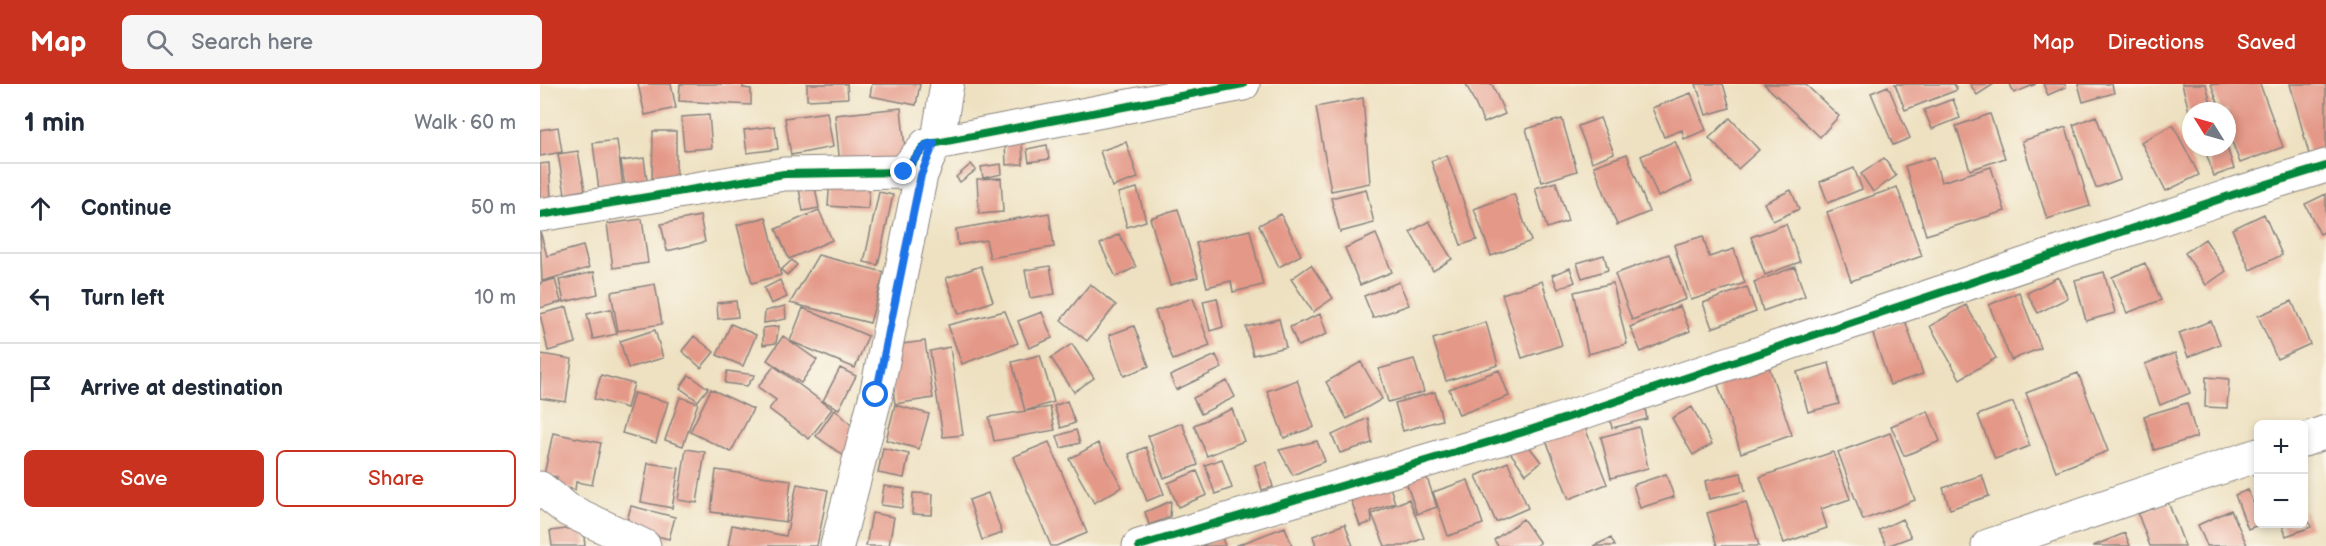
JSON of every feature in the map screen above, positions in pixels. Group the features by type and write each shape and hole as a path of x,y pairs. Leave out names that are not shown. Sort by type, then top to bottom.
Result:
{"street":[{"path":"837,546 876,395 921,175 939,133 947,84"},
{"path":"540,215 784,174 904,172 926,145 1243,84"},
{"path":"1139,546 1533,429 2235,194 2326,166"},
{"path":"2308,439 2326,432"},
{"path":"1988,546 2254,457"},
{"path":"540,488 568,510 644,546"}],"building":[{"path":"638,84 671,84 676,108 645,115"},
{"path":"680,84 743,84 743,88 751,89 751,105 679,101"},
{"path":"807,84 847,84 848,98 807,100"},
{"path":"872,84 920,84 916,105 870,96"},
{"path":"1466,84 1492,84 1505,114 1484,123"},
{"path":"1696,84 1723,84 1730,108 1706,115"},
{"path":"1764,84 1805,84 1839,116 1820,137"},
{"path":"1895,84 1954,84 1957,90 1905,110"},
{"path":"1970,84 1994,84 1977,95"},
{"path":"2010,84 2036,84 2014,93"},
{"path":"2043,84 2065,84 2066,87 2048,95"},
{"path":"2078,84 2112,84 2114,93 2083,102"},
{"path":"2182,84 2206,84 2211,102 2187,102"},
{"path":"2211,84 2260,84 2283,147 2240,163 2236,152 2236,102 2218,102"},
{"path":"2290,84 2326,84 2326,150 2309,154"},
{"path":"1888,86 1910,138 1893,145 1871,93"},
{"path":"1691,93 1706,130 1684,139 1682,130 1664,137 1652,108"},
{"path":"1363,98 1370,183 1331,191 1316,107"},
{"path":"1953,99 1960,118 1932,129 1924,110"},
{"path":"901,108 906,159 840,165 835,115"},
{"path":"827,112 833,147 791,155 785,118"},
{"path":"1990,114 2005,158 1970,170 1956,126"},
{"path":"709,115 712,148 684,150 681,117"},
{"path":"2096,116 2120,179 2096,188 2073,125"},
{"path":"1600,118 1614,153 1592,162 1578,126"},
{"path":"1730,118 1759,150 1738,169 1709,138"},
{"path":"1562,119 1577,171 1542,182 1526,129"},
{"path":"2173,125 2182,142 2182,156 2189,156 2199,175 2166,191 2141,142"},
{"path":"775,126 778,149 747,153 744,130"},
{"path":"558,127 562,152 540,156 540,130"},
{"path":"2066,127 2090,206 2047,219 2022,141"},
{"path":"653,131 676,131 676,183 652,184"},
{"path":"617,140 623,188 599,191 593,143"},
{"path":"1022,140 1023,164 1006,165 1005,141"},
{"path":"1675,141 1692,182 1658,197 1641,156"},
{"path":"1126,142 1138,178 1112,187 1100,151"},
{"path":"1047,145 1049,159 1029,162 1027,149"},
{"path":"578,151 585,190 565,194 558,154"},
{"path":"1627,154 1649,212 1617,225 1594,166"},
{"path":"1447,155 1477,240 1461,245 1431,161"},
{"path":"2207,156 2230,156 2234,169 2214,176"},
{"path":"1934,157 1941,182 1991,167 2005,211 1926,235 1905,166"},
{"path":"644,158 648,189 626,193 621,161"},
{"path":"1884,158 1896,176 1873,192 1861,174"},
{"path":"549,163 551,199 540,200 540,164"},
{"path":"971,164 976,170 960,182 956,177"},
{"path":"1001,164 1002,174 983,178 981,167"},
{"path":"1854,168 1862,189 1828,203 1820,182"},
{"path":"830,177 870,180 868,209 828,206"},
{"path":"1001,178 1003,212 979,214 977,179"},
{"path":"1556,182 1568,221 1547,228 1535,188"},
{"path":"815,187 819,208 803,211 799,189"},
{"path":"1897,187 1922,256 1851,281 1827,212"},
{"path":"1137,188 1146,221 1127,227 1118,193"},
{"path":"1366,189 1374,223 1340,232 1331,198"},
{"path":"1791,190 1799,209 1773,221 1764,203"},
{"path":"879,192 893,195 878,265 864,262"},
{"path":"1514,194 1531,241 1491,256 1474,209"},
{"path":"2326,194 2326,231 2320,234 2305,204"},
{"path":"1178,209 1198,277 1170,285 1150,218"},
{"path":"819,210 832,240 789,259 776,229"},
{"path":"1049,213 1054,247 990,258 986,240 958,245 956,229"},
{"path":"1281,214 1301,255 1279,267 1259,225"},
{"path":"2264,214 2282,255 2250,270 2232,229"},
{"path":"700,216 705,242 667,251 661,224"},
{"path":"766,217 781,275 752,283 737,225"},
{"path":"642,219 648,263 613,268 607,224"},
{"path":"1429,221 1452,259 1433,271 1410,232"},
{"path":"1786,224 1800,262 1765,275 1751,237"},
{"path":"1250,230 1263,285 1233,292 1231,281 1207,287 1196,243"},
{"path":"540,231 547,256 583,246 589,268 542,281"},
{"path":"1119,234 1136,267 1116,277 1100,244"},
{"path":"1376,234 1392,272 1360,285 1345,248"},
{"path":"1703,236 1709,257 1734,249 1745,283 1691,300 1674,245"},
{"path":"2205,239 2226,271 2206,285 2185,253"},
{"path":"1669,254 1686,299 1632,320 1615,274"},
{"path":"818,255 884,272 870,323 790,303"},
{"path":"1604,255 1608,270 1582,278 1577,263"},
{"path":"792,260 797,265 787,275 781,270"},
{"path":"2145,263 2161,300 2127,313 2112,277"},
{"path":"1311,265 1333,298 1313,312 1291,279"},
{"path":"981,266 993,301 959,314 946,278"},
{"path":"1050,266 1055,294 1030,298 1025,270"},
{"path":"1795,267 1805,296 1763,311 1754,282"},
{"path":"1570,268 1575,282 1558,289 1552,275"},
{"path":"594,272 598,294 564,302 559,280"},
{"path":"2104,272 2115,313 2086,321 2075,280"},
{"path":"2058,277 2068,298 2038,313 2027,293"},
{"path":"555,279 561,302 540,308 540,283"},
{"path":"780,280 787,297 771,304 764,288"},
{"path":"1542,281 1562,345 1522,358 1502,294"},
{"path":"1399,282 1409,305 1373,318 1364,296"},
{"path":"1613,283 1627,344 1588,354 1574,292"},
{"path":"655,284 662,324 618,331 611,292"},
{"path":"1090,284 1116,305 1087,341 1061,320"},
{"path":"1747,287 1756,312 1712,328 1703,303"},
{"path":"2019,292 2041,348 2011,360 1989,305"},
{"path":"1193,298 1210,346 1173,360 1155,311"},
{"path":"1217,298 1223,327 1210,331 1203,301"},
{"path":"736,301 738,317 718,319 717,303"},
{"path":"2292,301 2310,344 2277,359 2258,316"},
{"path":"1966,305 1996,358 1960,379 1930,326"},
{"path":"785,306 786,319 764,323 765,311"},
{"path":"1680,306 1690,331 1641,352 1630,327"},
{"path":"567,307 576,343 548,351 540,314"},
{"path":"803,308 868,336 855,368 790,341"},
{"path":"611,309 617,334 593,339 587,314"},
{"path":"1005,311 1018,343 962,364 948,325"},
{"path":"1042,312 1052,338 1029,348 1018,321"},
{"path":"1320,314 1327,334 1298,346 1290,327"},
{"path":"1279,319 1286,347 1253,355 1246,327"},
{"path":"1905,320 1923,374 1890,385 1872,331"},
{"path":"2211,321 2220,344 2188,357 2179,333"},
{"path":"1486,322 1498,365 1446,381 1433,339"},
{"path":"731,324 756,335 743,366 717,355"},
{"path":"779,326 776,343 763,345 763,328"},
{"path":"1134,326 1149,366 1124,376 1109,335"},
{"path":"655,330 663,358 628,368 620,341"},
{"path":"694,336 714,352 701,368 682,351"},
{"path":"783,336 817,360 801,383 767,360"},
{"path":"925,341 933,398 895,404 887,346"},
{"path":"1072,344 1094,378 1074,392 1051,358"},
{"path":"950,347 963,435 943,437 930,351"},
{"path":"2175,353 2190,393 2160,405 2145,364"},
{"path":"541,354 572,359 566,402 540,398"},
{"path":"1040,355 1054,402 1025,411 1012,362"},
{"path":"1216,355 1222,368 1176,390 1170,376"},
{"path":"1414,359 1424,392 1388,402 1379,369"},
{"path":"1767,361 1792,435 1741,453 1716,379"},
{"path":"1361,362 1382,399 1347,419 1326,382"},
{"path":"1829,363 1839,404 1808,412 1797,372"},
{"path":"774,366 832,409 809,439 769,409 776,400 758,387"},
{"path":"840,368 856,376 839,409 823,401"},
{"path":"1499,370 1509,396 1459,415 1449,389"},
{"path":"727,371 755,375 747,386 725,383"},
{"path":"2078,373 2108,451 2056,471 2026,393"},
{"path":"601,375 634,384 627,408 594,399"},
{"path":"689,375 708,388 698,401 680,388"},
{"path":"2206,377 2229,379 2227,408 2205,407"},
{"path":"1297,380 1314,427 1284,438 1267,391"},
{"path":"1227,381 1235,397 1201,414 1193,398"},
{"path":"711,389 753,409 731,452 690,432"},
{"path":"1435,392 1442,420 1403,431 1395,403"},
{"path":"634,393 668,402 656,443 622,433"},
{"path":"680,397 698,403 683,446 665,440"},
{"path":"1067,401 1075,423 1061,428 1054,406"},
{"path":"2013,402 2030,446 1995,459 1978,415"},
{"path":"1644,403 1647,419 1612,428 1608,412"},
{"path":"2187,403 2197,437 2154,450 2144,416"},
{"path":"895,405 929,414 919,449 886,440"},
{"path":"1050,407 1055,430 994,441 989,417"},
{"path":"1692,407 1712,444 1693,455 1672,418"},
{"path":"835,409 859,433 844,456 816,436"},
{"path":"1232,409 1244,441 1207,456 1194,425"},
{"path":"1928,411 1940,441 1904,456 1891,426"},
{"path":"1368,418 1372,443 1340,453 1332,435"},
{"path":"1582,420 1607,484 1569,499 1544,435"},
{"path":"1182,423 1198,465 1164,478 1148,436"},
{"path":"1639,427 1648,468 1611,478 1601,437"},
{"path":"1076,430 1080,443 1061,448 1057,436"},
{"path":"553,433 601,443 592,485 576,482 575,490 556,485 557,477 544,475"},
{"path":"1890,433 1915,500 1863,520 1838,452"},
{"path":"1524,440 1541,462 1526,474 1509,451"},
{"path":"1317,441 1325,461 1293,475 1279,450"},
{"path":"1049,442 1087,533 1056,546 1051,546 1013,457"},
{"path":"1098,443 1122,487 1094,503 1069,459"},
{"path":"1146,447 1164,494 1147,501 1129,454"},
{"path":"883,448 909,454 904,478 878,473"},
{"path":"686,449 705,452 697,503 678,500"},
{"path":"1833,452 1850,499 1821,509 1827,528 1784,543 1760,477"},
{"path":"1222,459 1232,488 1215,494 1205,465"},
{"path":"1266,462 1273,487 1262,490 1255,465"},
{"path":"1508,462 1528,508 1496,522 1476,476"},
{"path":"648,463 679,468 672,508 641,502"},
{"path":"716,470 791,480 786,522 711,512"},
{"path":"1197,471 1207,495 1178,507 1168,483"},
{"path":"1425,472 1437,507 1417,514 1405,479"},
{"path":"1741,473 1745,491 1709,499 1705,481"},
{"path":"1666,474 1674,497 1640,508 1633,485"},
{"path":"1982,475 1989,496 1950,509 1943,488"},
{"path":"1388,480 1395,503 1371,511 1372,522 1360,526 1349,494"},
{"path":"1468,480 1483,524 1448,536 1433,492"},
{"path":"797,484 828,490 817,546 728,546 732,525 786,536"},
{"path":"884,486 905,489 902,508 881,505"},
{"path":"2248,490 2254,506 2254,527 2248,529 2235,495"},
{"path":"913,493 933,494 932,515 912,514"},
{"path":"988,493 1002,533 982,540 969,500"},
{"path":"1409,499 1424,538 1404,546 1385,546 1372,514"},
{"path":"1171,501 1170,517 1149,525 1145,512"},
{"path":"1746,502 1759,546 1717,546 1707,513"},
{"path":"2168,502 2185,546 2150,546 2138,514"},
{"path":"631,506 675,517 669,539 625,528"},
{"path":"2231,510 2247,545 2207,546 2198,525"},
{"path":"872,513 894,517 889,546 866,546"},
{"path":"2308,518 2311,527 2286,536 2283,528 2308,528"},
{"path":"1523,519 1540,543 1535,546 1498,546 1494,540"},
{"path":"1902,519 1911,537 1887,546 1879,530"},
{"path":"1345,524 1353,546 1316,546 1313,536"},
{"path":"583,527 585,546 552,546 550,531"},
{"path":"1285,527 1292,546 1235,546"},
{"path":"2125,533 2130,546 2093,546"},
{"path":"1222,538 1225,546 1200,546"},
{"path":"1611,538 1615,546 1593,546"}],"cycle path":[{"path":"540,215 784,174 904,172 926,145 1243,84"},
{"path":"1139,546 1533,429 2235,194 2326,166"}],"route":[{"path":"876,395 921,175 934,143 926,145 904,172"}]}
